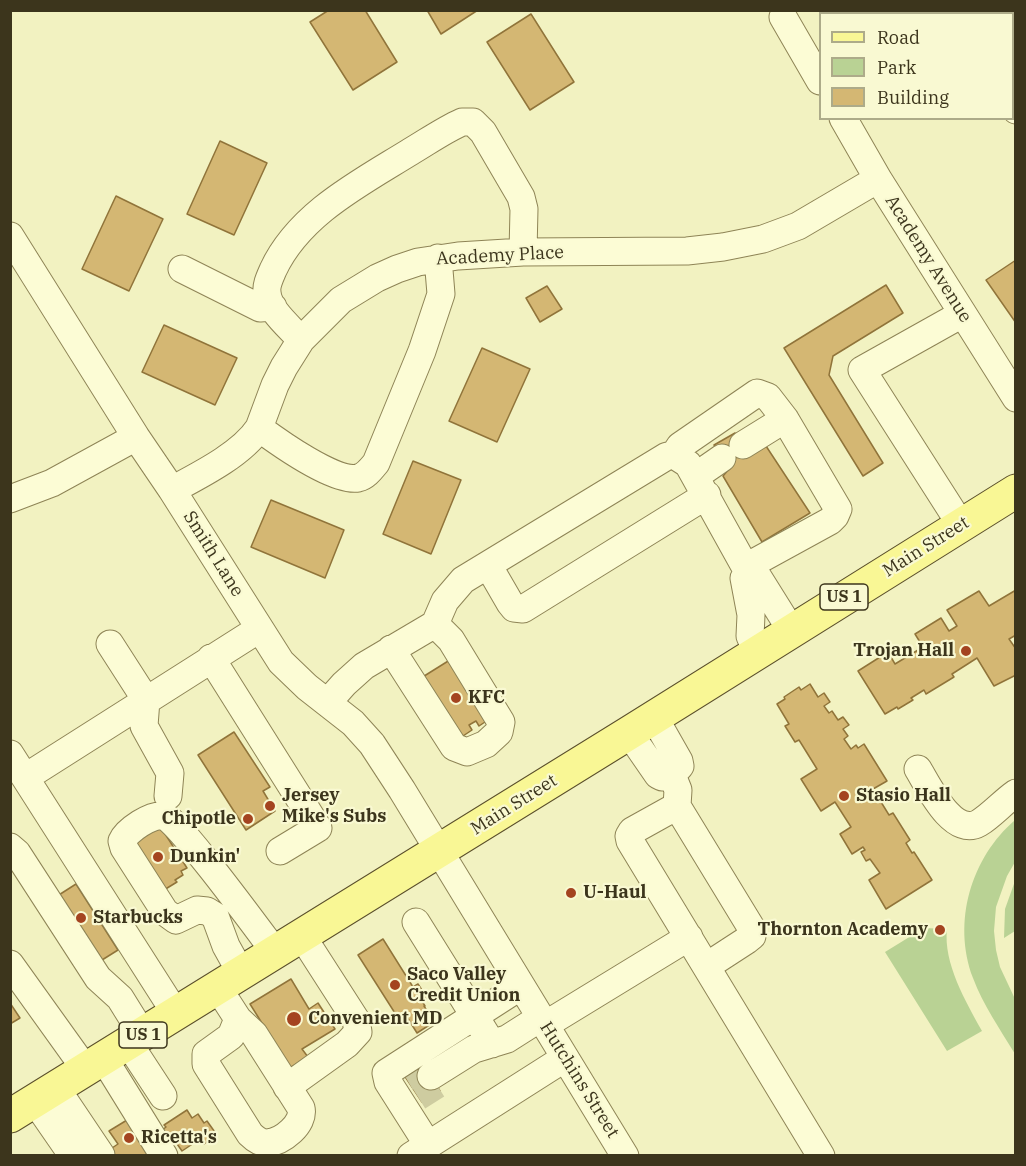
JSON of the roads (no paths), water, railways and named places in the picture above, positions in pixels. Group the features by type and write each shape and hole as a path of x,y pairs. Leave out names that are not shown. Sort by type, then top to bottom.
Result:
{"main road":[{"name":"Main Street","path":"34,1101 1016,491"}],"street":[{"path":"783,18 819,79"},
{"name":"Academy Avenue","path":"844,120 878,179 963,314 1013,388"},
{"path":"301,340 273,307 267,292 268,283 281,255 299,231 321,211 364,180 462,122 473,122 483,132 521,197 524,210 523,252"},
{"name":"Academy Place","path":"172,490 233,453 253,437 259,428 275,385 301,340 341,300 377,278 397,269 438,258 523,252 687,251 745,243 779,234 798,226 878,179"},
{"name":"Smith Lane","path":"10,236 281,662 293,675 353,723 372,744 439,851"},
{"path":"259,428 294,452 340,475 358,478 367,474 376,463 436,311 441,294 438,258"},
{"path":"182,269 260,308 273,307"},
{"path":"961,525 862,370 963,314"},
{"path":"674,455 680,446 757,393 768,397 785,418 837,509 830,521 747,569 744,578 751,615 750,636 757,652"},
{"path":"488,565 510,603 514,608 523,609 702,486 733,452 785,418"},
{"path":"10,499 52,483 136,437"},
{"path":"328,702 353,674 435,624 446,601 463,580 667,456 674,455 682,458 688,464 747,569 756,574 791,630"},
{"path":"391,649 454,747 466,752 486,744 499,732 501,726 499,716 451,640 435,624"},
{"path":"26,777 260,629"},
{"path":"110,644 146,700 144,726 170,773 168,796"},
{"path":"211,658 318,828 280,851"},
{"path":"641,725 679,761 680,766 672,775 678,790 677,806 752,928 752,936 707,966"},
{"path":"10,754 176,1014"},
{"path":"918,769 946,813 965,826 981,822 1016,793"},
{"path":"677,806 632,831 629,836 630,841 822,1155"},
{"path":"238,1020 254,1034 287,1087 301,1108 300,1121 275,1141 267,1143 250,1134 210,1071 205,1058 206,1054 231,1036 238,1020 226,946 215,916 207,911 198,910 176,920 165,912 124,848 122,841 126,833 151,818 158,816 169,819 204,860 288,944 322,967 356,1020 358,1032 347,1044 287,1087"},
{"path":"10,847 17,853 93,970 120,998 115,1052 164,1155"},
{"name":"Hutchins Street","path":"439,851 625,1155"},
{"path":"416,922 475,1017 483,1046"},
{"path":"414,1087 456,1047 483,1046 507,1039 689,937"},
{"path":"10,964 115,1052 163,1096"},
{"path":"414,1087 386,1076 389,1070 521,986"},
{"path":"414,1087 420,1150 565,1059"},
{"path":"34,1101 101,1155"},
{"path":"34,1101 73,1155"},
{"path":"59,1155 67,1155"}],"tunnel":[{"path":"406,1078 425,1067"},
{"path":"418,1097 437,1085"}],"place":[{"name":"Trojan Hall","path":"966,651"},
{"name":"KFC","path":"456,698"},
{"name":"Stasio Hall","path":"844,796"},
{"name":"Jersey Mike's Subs","path":"270,806"},
{"name":"Chipotle","path":"248,819"},
{"name":"Dunkin'","path":"158,857"},
{"name":"U-Haul","path":"571,893"},
{"name":"Starbucks","path":"81,918"},
{"name":"Thornton Academy","path":"940,930"},
{"name":"Saco Valley Credit Union","path":"395,985"},
{"name":"Convenient MD","path":"294,1019"},
{"name":"Ricetta's","path":"129,1138"}]}
